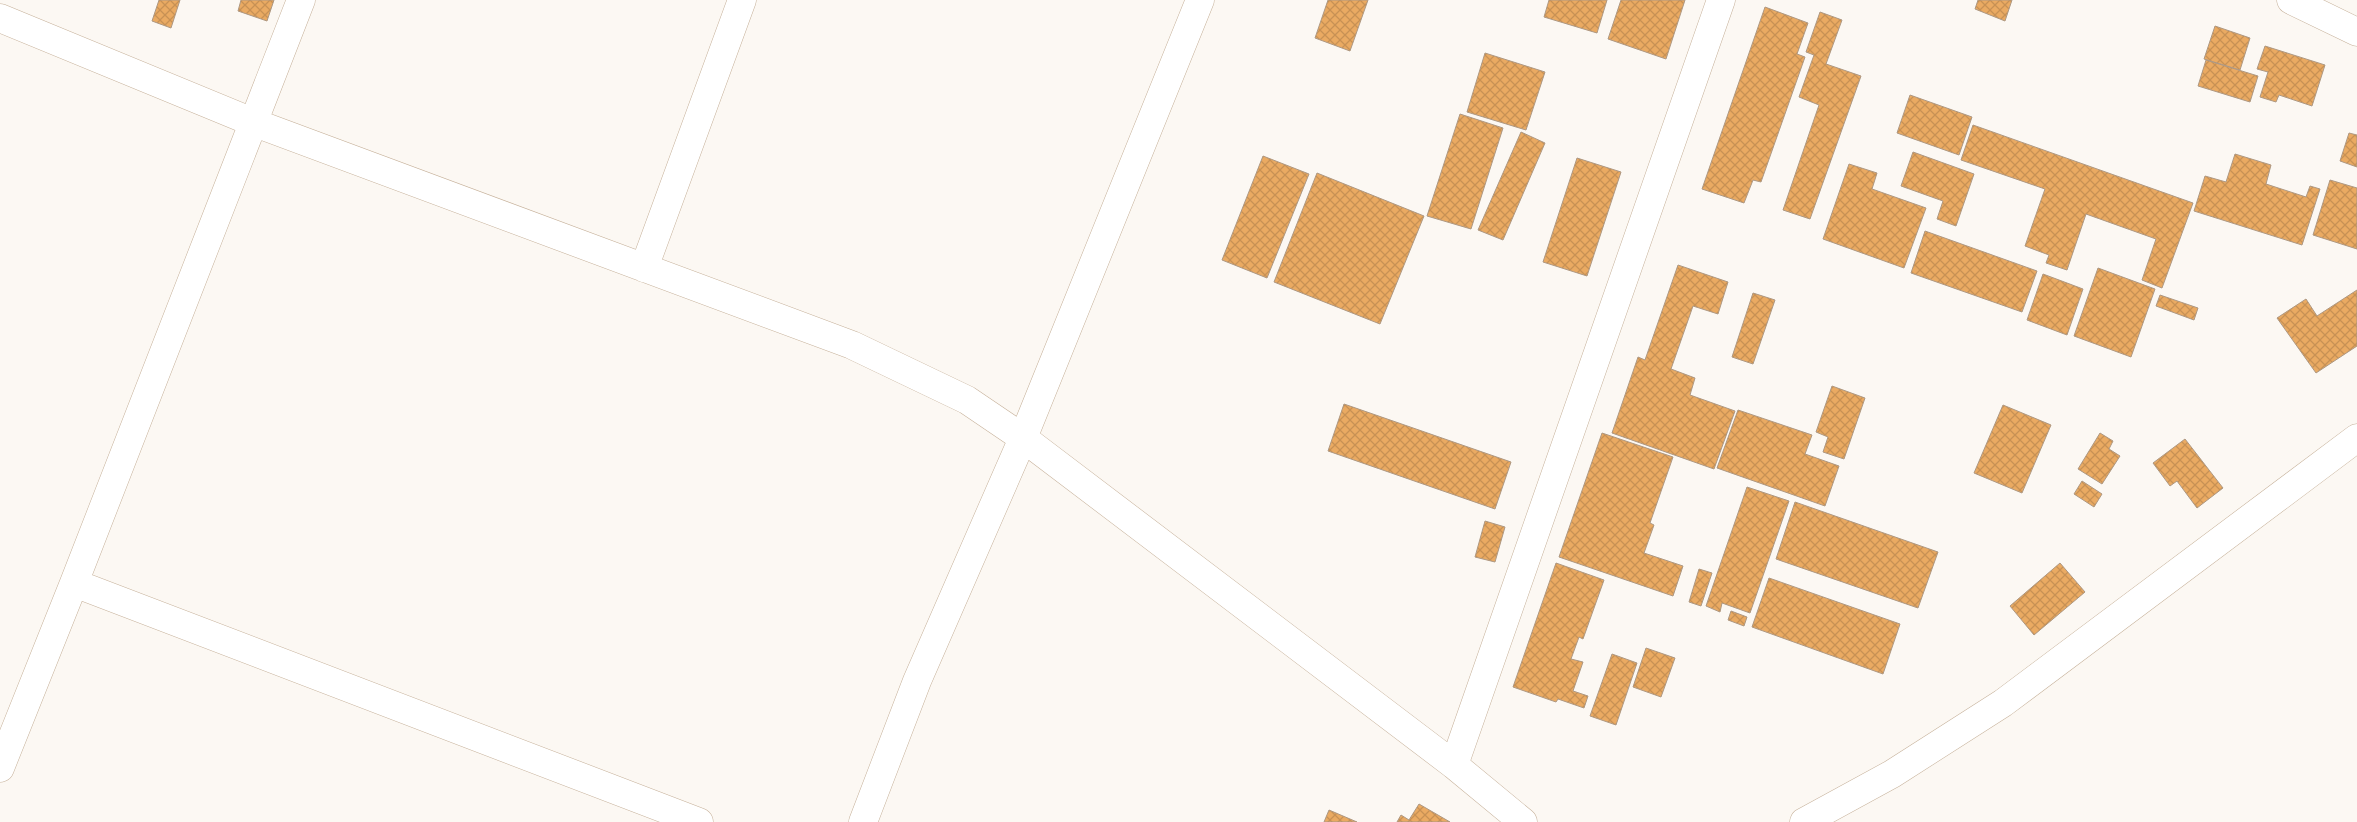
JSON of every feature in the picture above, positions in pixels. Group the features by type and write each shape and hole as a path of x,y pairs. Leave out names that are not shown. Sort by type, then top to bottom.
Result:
{"street":[{"path":"0,768 301,0"},
{"path":"644,268 742,0"},
{"path":"863,822 917,681 1023,438 1200,0"},
{"path":"1454,765 1721,0"},
{"path":"2291,0 2357,32"},
{"path":"0,18 254,124 852,345 967,400 1023,438 1454,765 1524,822"},
{"path":"1804,822 1892,774 2003,704 2357,438"},
{"path":"74,583 699,822"}],"building":[{"path":"159,0 180,0 171,28 152,21"},
{"path":"241,0 274,0 267,21 238,11"},
{"path":"1328,0 1368,0 1350,51 1315,38"},
{"path":"1549,0 1607,0 1597,33 1544,17"},
{"path":"1621,0 1685,0 1666,59 1608,39"},
{"path":"1978,0 2012,0 2005,21 1975,9"},
{"path":"1765,7 1808,23 1797,54 1805,57 1761,182 1753,180 1744,203 1702,189"},
{"path":"1820,12 1842,20 1826,64 1861,76 1810,219 1783,210 1819,105 1799,97 1814,55 1806,52"},
{"path":"2215,26 2250,38 2240,70 2204,59"},
{"path":"2265,46 2325,65 2312,106 2279,95 2276,102 2260,97 2268,72 2257,69"},
{"path":"1485,53 1545,72 1526,130 1467,112"},
{"path":"2206,60 2258,76 2250,102 2198,86"},
{"path":"1910,95 1972,117 1959,155 1897,133"},
{"path":"1460,114 1503,128 1471,229 1427,216"},
{"path":"1973,125 2193,203 2162,288 2142,280 2156,239 2086,214 2067,270 2046,263 2049,255 2025,246 2045,189 1961,160"},
{"path":"1521,132 1545,143 1503,240 1478,230"},
{"path":"2349,133 2357,135 2357,167 2340,161"},
{"path":"1913,152 1974,174 1956,226 1937,219 1943,201 1901,186"},
{"path":"2235,154 2271,165 2266,184 2306,197 2310,186 2320,189 2302,245 2194,211 2205,176 2226,182"},
{"path":"1263,156 1309,174 1267,278 1222,260"},
{"path":"1577,158 1621,172 1587,276 1543,262"},
{"path":"1849,164 1877,173 1872,189 1926,208 1904,268 1823,239"},
{"path":"1317,173 1424,216 1380,324 1274,282"},
{"path":"2330,180 2357,188 2357,249 2313,235"},
{"path":"1925,231 2037,271 2022,312 1911,273"},
{"path":"1678,265 1728,282 1718,314 1693,306 1671,369 1695,378 1690,395 1735,411 1714,469 1612,433 1638,357 1645,360"},
{"path":"2098,268 2155,289 2131,357 2074,336"},
{"path":"2043,274 2083,289 2067,335 2027,320"},
{"path":"2357,290 2357,346 2316,373 2277,318 2306,299 2317,316"},
{"path":"1753,293 1775,300 1753,364 1732,357"},
{"path":"2160,295 2198,308 2194,320 2156,306"},
{"path":"1832,386 1865,398 1844,459 1823,452 1828,437 1816,432"},
{"path":"1344,404 1511,462 1495,509 1328,451"},
{"path":"2003,405 2051,425 2022,493 1974,473"},
{"path":"1738,410 1812,435 1805,454 1839,466 1825,506 1717,468"},
{"path":"1602,433 1673,457 1650,523 1654,525 1644,553 1683,566 1673,596 1559,557"},
{"path":"2100,433 2113,441 2109,449 2120,456 2102,484 2078,469"},
{"path":"2185,439 2223,488 2197,508 2177,481 2170,486 2153,463"},
{"path":"2082,481 2102,494 2094,507 2074,494"},
{"path":"1747,487 1789,501 1750,613 1722,603 1720,612 1706,606"},
{"path":"1795,502 1938,552 1918,608 1776,559"},
{"path":"1485,521 1505,527 1495,562 1475,557"},
{"path":"1556,563 1604,580 1583,639 1579,637 1571,659 1583,662 1573,691 1588,696 1584,708 1558,699 1556,702 1513,687"},
{"path":"2060,563 2085,592 2034,635 2010,606"},
{"path":"1699,569 1712,573 1701,606 1689,602"},
{"path":"1769,578 1900,624 1883,674 1752,627"},
{"path":"1731,611 1747,617 1744,626 1728,620"},
{"path":"1646,648 1675,658 1661,697 1633,687"},
{"path":"1612,654 1637,663 1616,725 1590,716"},
{"path":"1419,804 1450,822 1397,822 1401,815 1409,820"},
{"path":"1329,810 1357,822 1324,822"}]}
